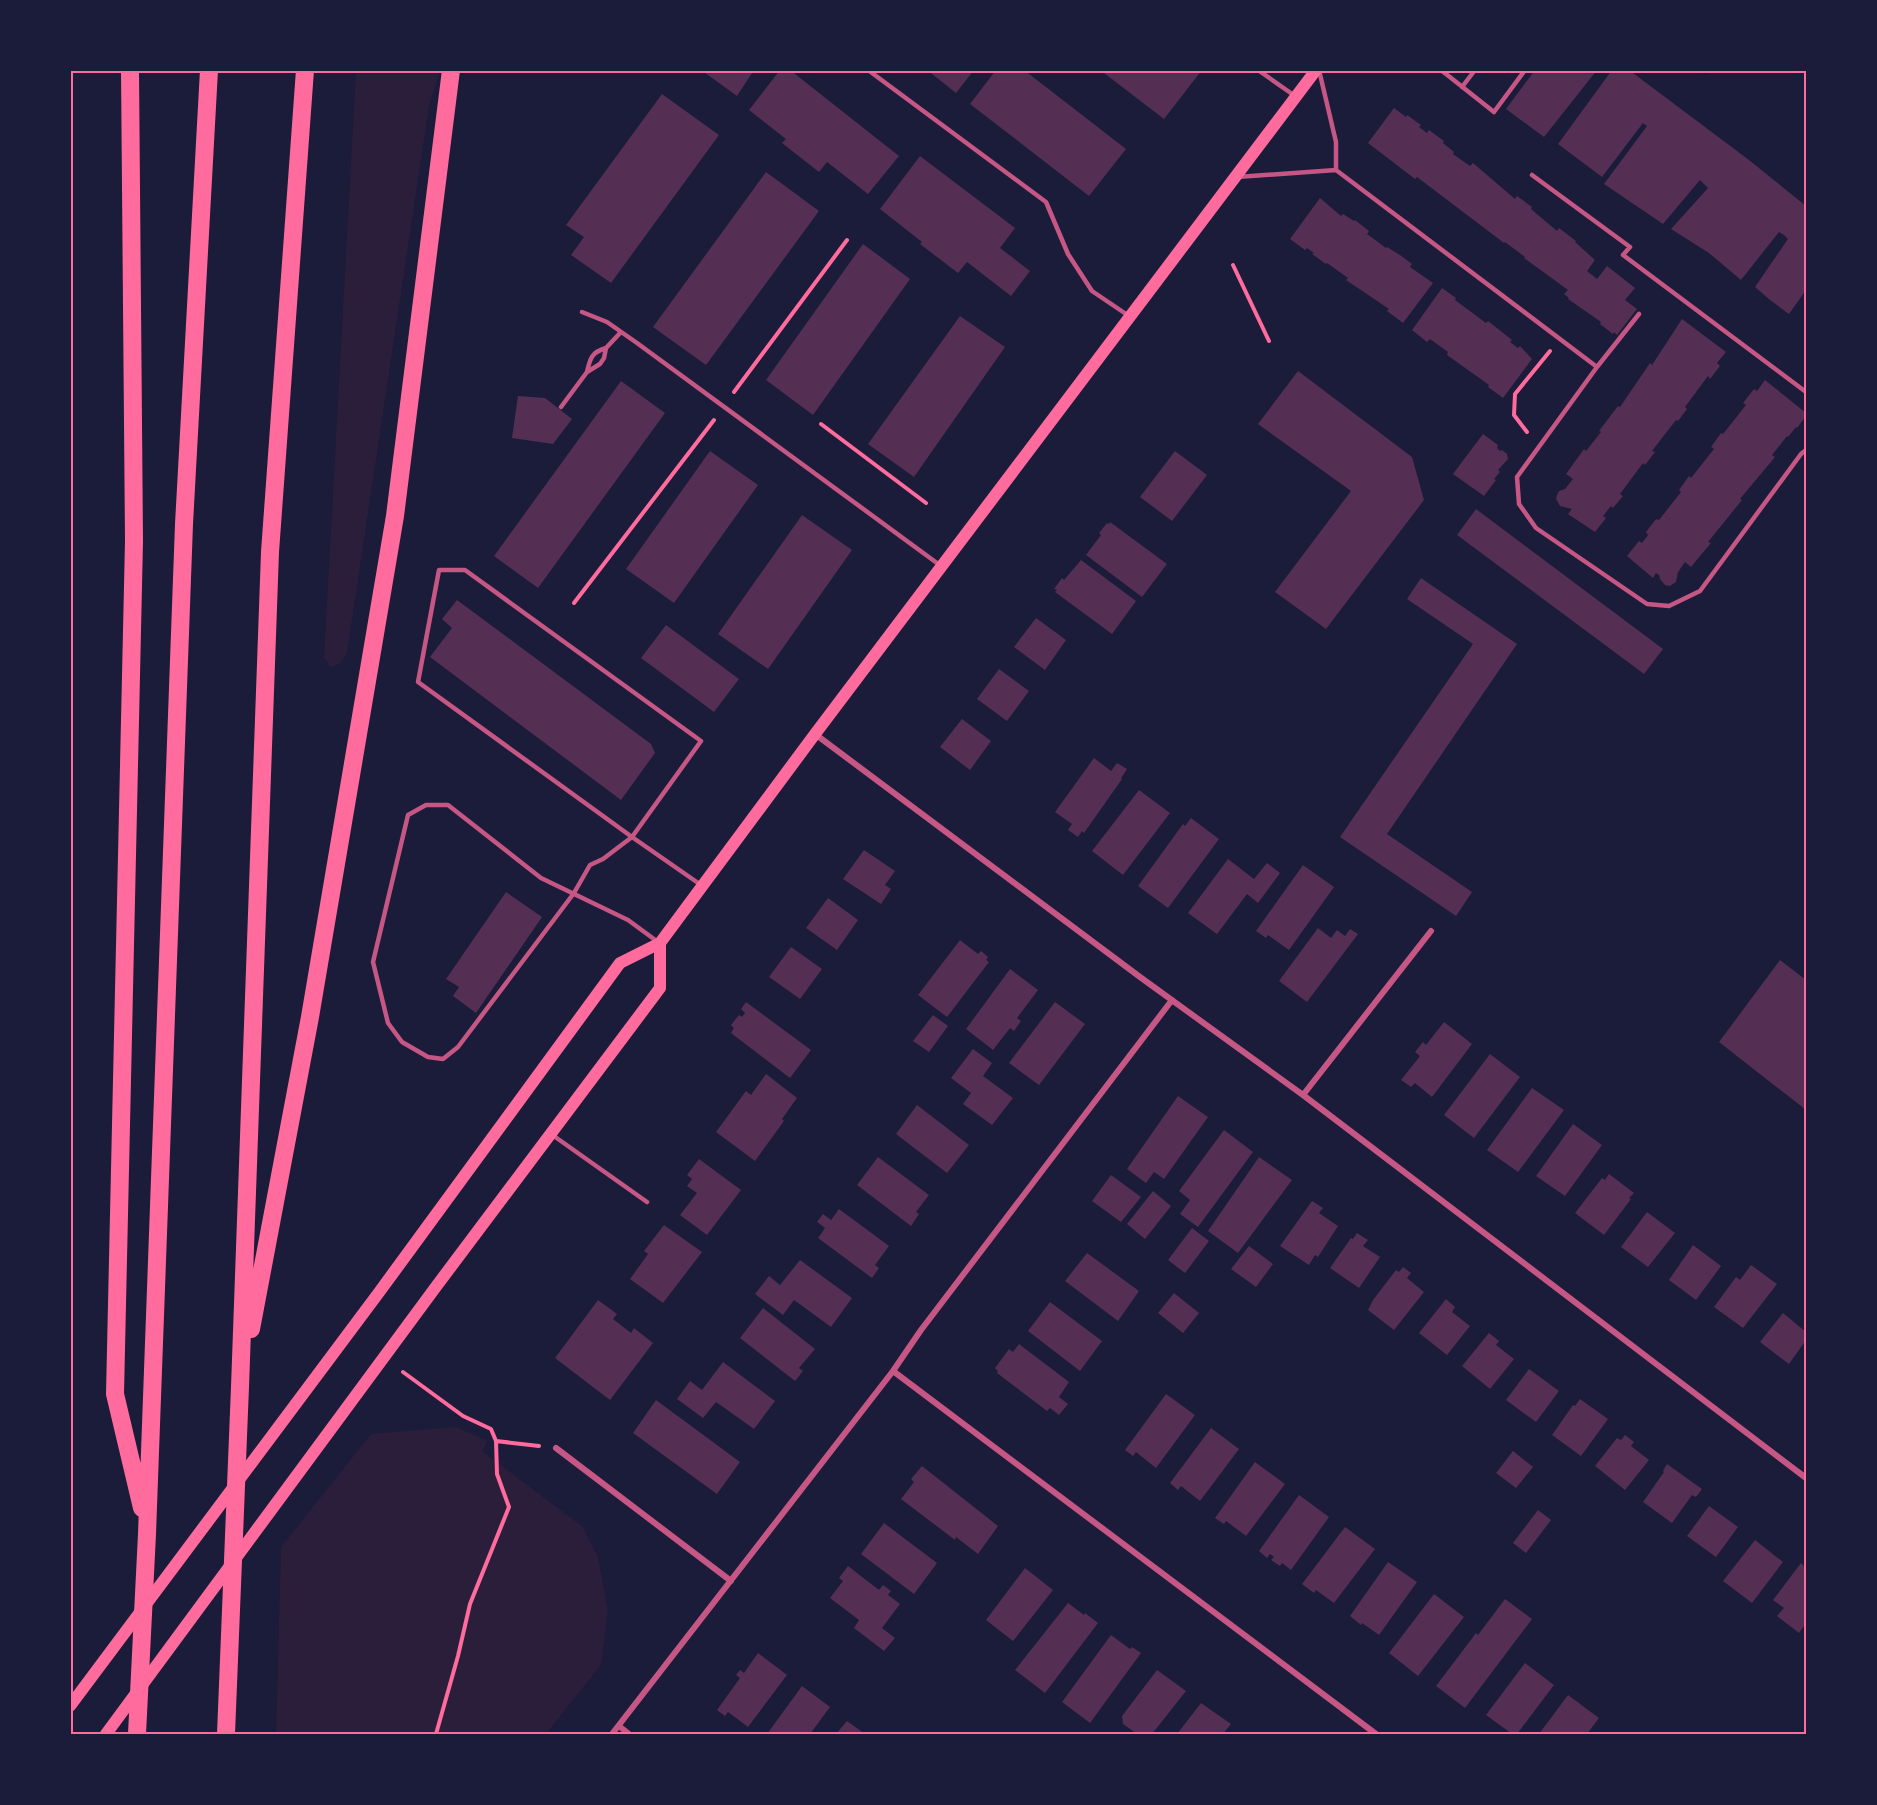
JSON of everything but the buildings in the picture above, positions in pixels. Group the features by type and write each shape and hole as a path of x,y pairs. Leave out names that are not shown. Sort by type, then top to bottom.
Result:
{"highway":[{"path":"130,70 134,541 115,1394 147,1534"},
{"path":"137,1734 147,1534 184,524 209,70"},
{"path":"226,1734 270,552 305,70"},
{"path":"240,1387 312,1005 395,516 451,70"}],"main road":[{"path":"70,1706 380,1291 620,963 660,943 941,566 1317,70"},
{"path":"106,1734 660,988 660,943"}],"street":[{"path":"815,734 1172,1000 1304,1095 1806,1478"},
{"path":"1304,1095 1431,931"},
{"path":"612,1734 892,1371 1172,1000"},
{"path":"892,1371 1376,1734"},
{"path":"556,1448 731,1581"},
{"path":"619,1726 629,1734"}],"lane":[{"path":"868,70 1046,202 1068,254 1092,291 1130,316"},
{"path":"1258,70 1296,96"},
{"path":"1317,70 1336,142 1336,170"},
{"path":"1441,70 1494,112 1525,70"},
{"path":"1462,87 1475,70"},
{"path":"1235,177 1336,170 1597,367"},
{"path":"1532,175 1630,247 1623,255 1806,392"},
{"path":"582,312 607,322 941,566"},
{"path":"1639,314 1597,367 1517,477 1519,504 1536,528 1647,604 1669,606 1700,591 1806,450"},
{"path":"587,372 590,357 595,351 606,348 621,332"},
{"path":"561,407 587,372 600,364 606,348"},
{"path":"660,943 628,920 574,893 541,878 448,805 426,805 408,816 373,962 388,1023 402,1042 428,1057 443,1059 458,1047 574,893 590,865 603,859 632,837 701,741 465,570 439,570 418,682 632,837 702,886"},
{"path":"551,1134 647,1202"}],"path":[{"path":"1233,266 1269,341"},
{"path":"1539,446 1514,415 1515,394 1560,339"},
{"path":"821,424 926,503"},
{"path":"403,1372 463,1416 491,1429 496,1440 497,1474 509,1507 470,1604 436,1734"},
{"path":"496,1440 556,1448"}],"shaded area":[{"path":"356,71 440,71 429,106 347,653 340,664 330,667 324,657"},
{"path":"456,1427 488,1441 482,1451 583,1527 598,1557 608,1611 601,1665 546,1734 276,1734 281,1547 371,1434"}]}
